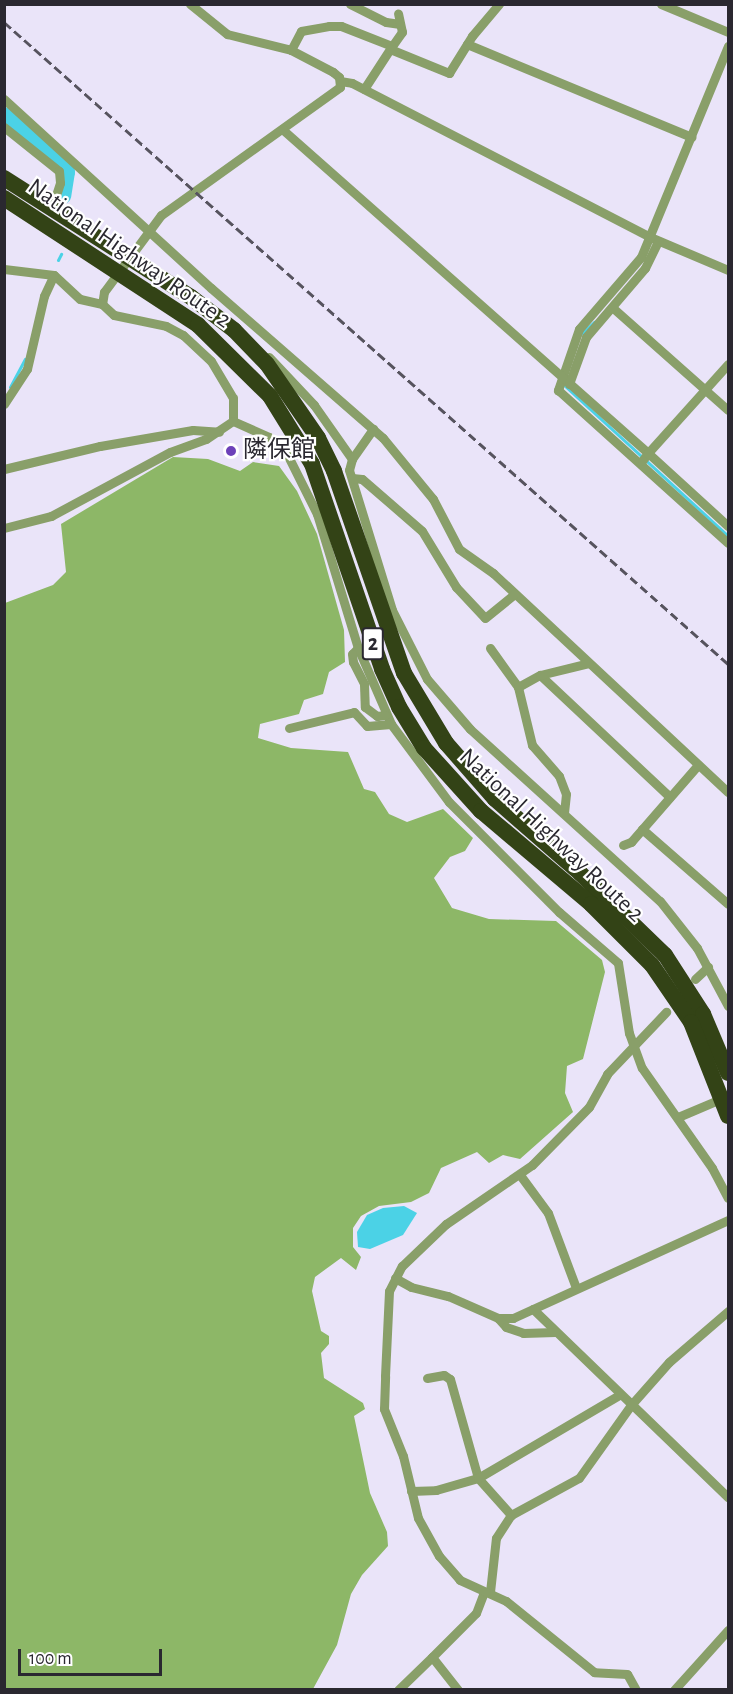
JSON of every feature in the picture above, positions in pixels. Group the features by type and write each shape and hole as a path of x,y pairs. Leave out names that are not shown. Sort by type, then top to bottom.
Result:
{"highway":[{"name":"National Highway Route 2","path":"4,178 206,308 251,346 283,384 318,438 341,491 404,673 446,743 495,799 580,873 665,955 703,1014 729,1073"},
{"name":"National Highway Route 2","path":"4,198 198,325 270,396 312,464 382,669 399,707 424,748 481,811 598,910 652,965 691,1022 729,1116"}],"street":[{"path":"190,4 227,34 291,50 333,72 340,81 364,89 654,239 729,270"},
{"path":"350,4 386,22 400,24"},
{"path":"291,50 301,31 341,26 449,73 467,44 499,4"},
{"path":"661,4 729,32"},
{"path":"364,89 402,32 398,13"},
{"path":"467,44 691,136"},
{"path":"569,384 586,337 614,308 645,268 691,136 729,46"},
{"path":"102,304 104,292 147,230 202,182 336,93 340,81"},
{"path":"4,99 147,230 373,429 433,499 459,549 515,594 729,792"},
{"path":"4,127 59,171 60,183 54,198"},
{"path":"282,129 561,376 645,457 729,526"},
{"path":"25,144 37,130"},
{"path":"654,239 632,271 579,328 558,390 729,543"},
{"path":"4,269 54,275 80,299 102,304 114,315 166,326 183,336 211,361 228,390 235,410 233,421 219,432 170,452 51,516 4,528"},
{"path":"4,404 27,369 44,296 54,275"},
{"path":"614,308 729,410"},
{"path":"251,346 271,358 303,391 352,459"},
{"path":"645,457 729,364"},
{"path":"233,421 279,443 296,466 317,514 358,648 391,724 449,802 559,912 618,963 633,1044 642,1068 678,1117 729,1198"},
{"path":"373,429 352,459 352,478 392,610 427,679 470,729 660,901 708,967 729,1006"},
{"path":"4,469 112,444 193,430 219,432"},
{"path":"352,478 362,479 422,531 456,587 485,618 515,594"},
{"path":"358,648 352,654 353,662 364,684 365,707 377,716 385,715"},
{"path":"490,648 518,687 532,745 559,776 566,794 564,812"},
{"path":"518,687 540,675 589,663"},
{"path":"540,675 670,797"},
{"path":"420,687 427,679"},
{"path":"289,728 354,712 367,726 391,724"},
{"path":"623,845 631,842 698,765"},
{"path":"642,830 729,904"},
{"path":"695,979 708,967"},
{"path":"636,1689 627,1674 594,1672 487,1592 460,1580 439,1556 418,1518 403,1456 384,1409 389,1291 395,1278 441,1228 520,1175 589,1107 607,1074 630,1052 633,1044 666,1012"},
{"path":"678,1117 723,1098"},
{"path":"520,1175 548,1213 576,1288"},
{"path":"395,1278 411,1287 448,1296 498,1318 513,1318 729,1220"},
{"path":"533,1309 619,1395 729,1497"},
{"path":"398,1689 476,1613 487,1592 496,1538 512,1515 579,1478 631,1405 669,1362 729,1311"},
{"path":"498,1318 506,1327 523,1333 555,1332"},
{"path":"427,1378 444,1375 450,1379 478,1478 512,1515"},
{"path":"411,1491 436,1490 478,1478 619,1395"},
{"path":"674,1689 729,1630"},
{"path":"432,1657 458,1689"}],"green space":[{"path":"173,457 208,459 240,471 253,462 279,466 297,491 317,534 344,630 345,662 329,672 323,694 304,700 299,714 260,724 258,738 291,748 348,752 364,789 375,792 389,814 407,822 443,809 473,838 465,851 450,857 434,878 452,908 489,919 556,921 602,960 605,972 583,1059 567,1066 565,1093 573,1112 520,1159 503,1155 489,1163 477,1152 441,1168 429,1193 411,1202 379,1206 361,1216 353,1228 353,1247 361,1257 356,1270 341,1258 315,1277 312,1291 321,1331 329,1336 329,1344 321,1353 324,1378 363,1403 365,1409 354,1416 370,1493 387,1532 388,1546 362,1575 351,1594 337,1645 313,1689 5,1689 5,603 53,585 66,572 61,524"}],"water":[{"path":"404,1206 417,1213 403,1235 370,1249 358,1247 357,1232 367,1215 383,1208"}],"waterway":[{"path":"4,115 67,172 63,196"},
{"path":"58,260 61,254"},
{"path":"581,334 594,322"},
{"path":"10,387 25,359"},
{"path":"565,386 728,536"}],"railway":[{"path":"4,22 728,664"}],"place":[{"name":"隣保館","path":"231,451"}]}
